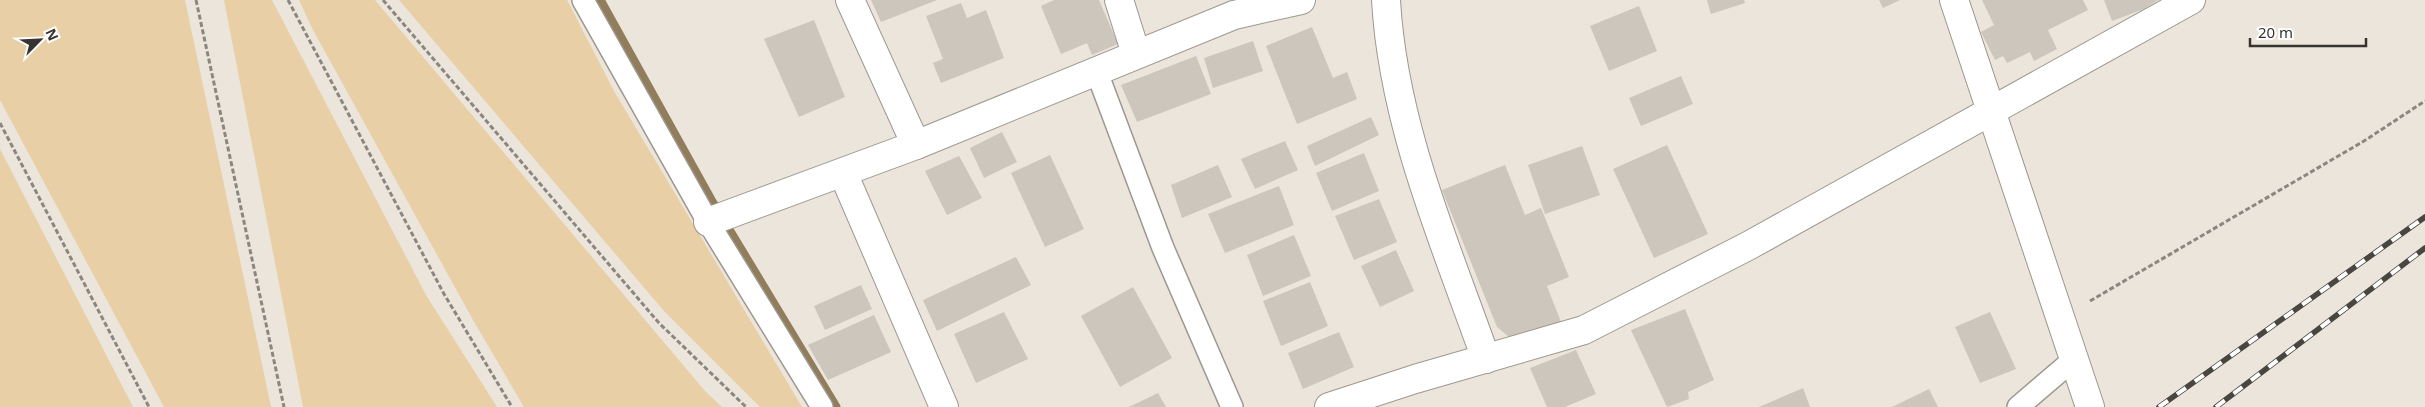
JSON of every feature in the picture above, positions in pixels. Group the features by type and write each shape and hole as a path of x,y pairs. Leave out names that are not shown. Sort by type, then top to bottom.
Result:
{"street":[{"path":"850,0 916,145"},
{"path":"1119,0 1136,54"},
{"path":"708,222 916,145 1096,70 1234,16 1302,0"},
{"path":"1386,0 1387,25 1406,124 1424,184 1486,360"},
{"path":"1954,0 2090,407"},
{"path":"1329,407 1414,379 1486,360 1584,330 1748,246 2191,0"},
{"path":"843,173 944,407"}],"lane":[{"path":"583,0 708,222 822,407"},
{"path":"1096,70 1163,248 1232,407"},
{"path":"2018,407 2073,360"}],"path":[{"path":"196,0 284,407"},
{"path":"288,0 444,294 512,407"},
{"path":"383,0 659,323 746,407"},
{"path":"2059,318 2364,141 2425,101"},
{"path":"0,123 149,407"}],"shaded area":[{"path":"0,0 185,0 271,407 164,407 0,100"},
{"path":"224,0 272,0 426,295 497,407 303,407"},
{"path":"299,0 375,0 705,391 722,407 524,407 473,320 313,30"},
{"path":"399,0 567,0 614,91 802,407 760,407 664,311"},
{"path":"0,149 133,407 0,407"}],"building":[{"path":"871,0 937,0 881,22"},
{"path":"1054,0 1099,0 1118,44 1092,55 1087,43 1061,54 1041,6"},
{"path":"1707,0 1744,0 1745,3 1711,14"},
{"path":"1879,0 1900,0 1883,8"},
{"path":"1982,0 2083,0 2088,10 2048,30 2057,49 2034,61 2030,52 2007,63 2003,56 1995,60 1981,32 1994,25"},
{"path":"2104,0 2158,0 2144,9 2112,21"},
{"path":"961,3 967,18 986,10 1004,58 941,83 933,63 943,59 926,16"},
{"path":"1639,6 1657,51 1609,71 1590,26"},
{"path":"814,20 845,97 799,117 764,39"},
{"path":"1312,27 1333,78 1347,72 1357,99 1297,124 1266,46"},
{"path":"1253,41 1263,71 1213,88 1204,58"},
{"path":"1196,56 1211,94 1137,122 1121,85"},
{"path":"1681,76 1693,104 1641,126 1629,98"},
{"path":"1371,117 1379,135 1315,166 1307,146"},
{"path":"1002,132 1017,162 984,178 970,148"},
{"path":"1285,141 1298,170 1255,189 1241,159"},
{"path":"1667,145 1708,234 1654,258 1613,169"},
{"path":"1582,146 1600,195 1545,214 1528,165"},
{"path":"1364,153 1379,191 1332,211 1316,173"},
{"path":"1050,155 1084,229 1045,247 1011,173"},
{"path":"959,156 982,198 947,215 925,171"},
{"path":"1218,165 1232,197 1182,218 1171,185"},
{"path":"1505,165 1525,215 1541,208 1569,277 1547,286 1561,322 1514,341 1497,327 1442,190"},
{"path":"1279,186 1294,225 1225,253 1208,214"},
{"path":"1379,199 1397,242 1354,260 1335,216"},
{"path":"1294,235 1311,276 1263,296 1247,255"},
{"path":"1396,250 1414,291 1380,307 1361,266"},
{"path":"1016,257 1031,285 937,331 923,300"},
{"path":"1310,282 1328,326 1281,346 1263,301"},
{"path":"861,285 872,309 825,330 814,306"},
{"path":"1133,287 1172,358 1120,387 1081,316"},
{"path":"1685,309 1714,380 1688,392 1689,399 1667,407 1631,330"},
{"path":"1004,312 1028,359 976,383 954,334"},
{"path":"1990,312 2016,369 1980,383 1955,327"},
{"path":"874,315 891,352 828,380 808,345"},
{"path":"1339,332 1354,367 1303,389 1288,353"},
{"path":"1576,350 1596,394 1565,407 1547,407 1530,368"},
{"path":"1803,388 1810,407 1759,407"},
{"path":"1929,389 1938,407 1892,407"},
{"path":"1158,393 1166,407 1129,407"}],"waterway":[{"path":"599,0 710,200 835,407"}],"railway":[{"path":"2159,407 2425,217"},
{"path":"2216,407 2425,248"}]}
